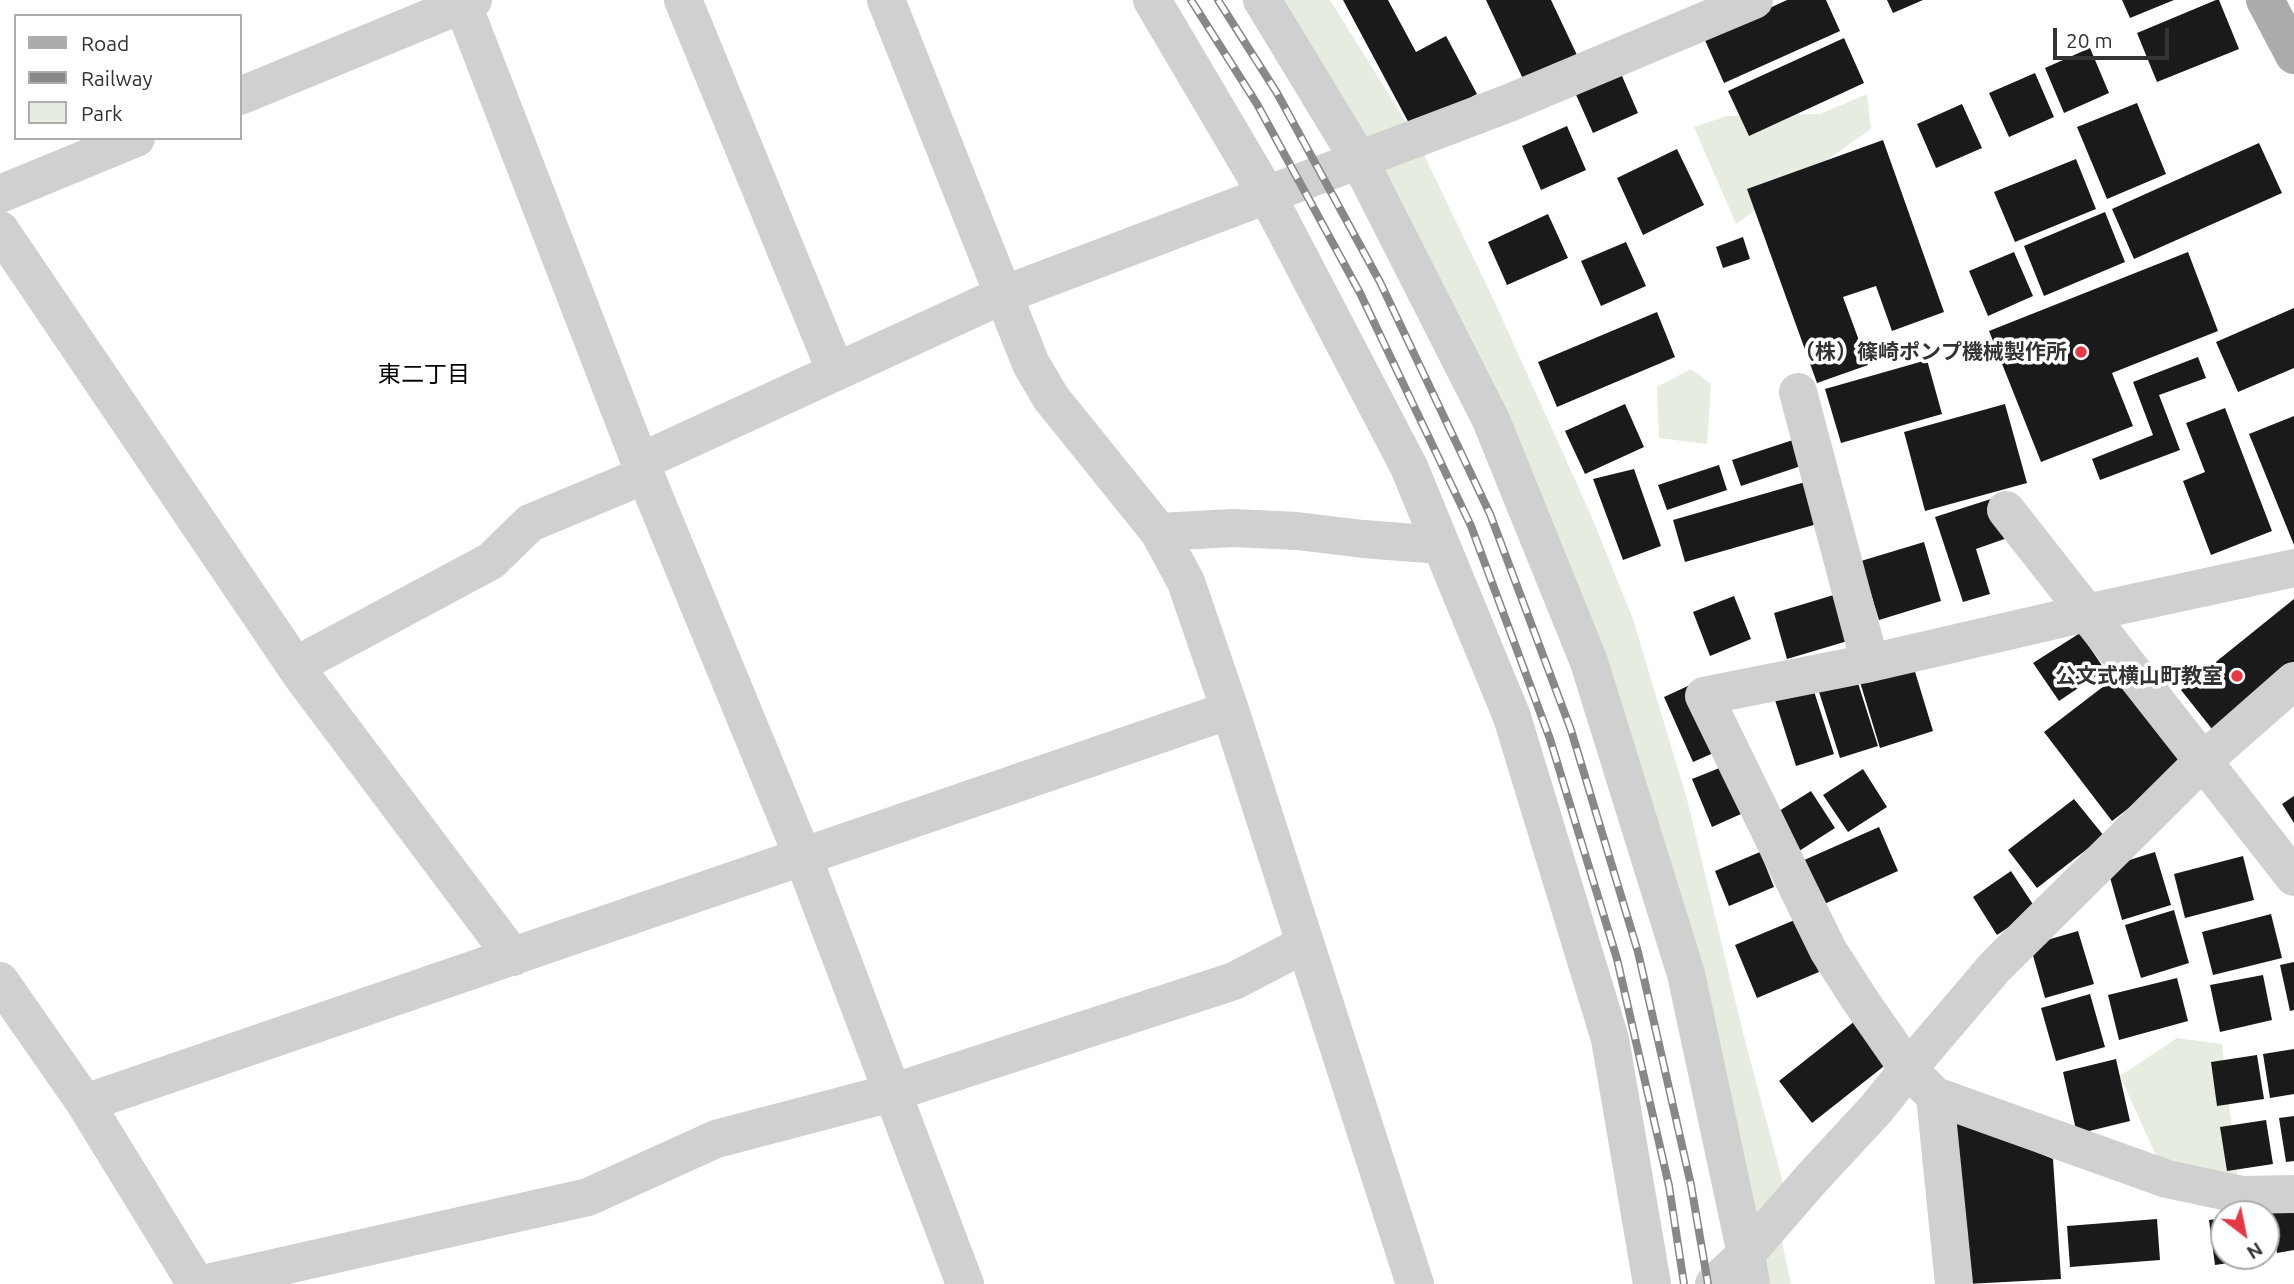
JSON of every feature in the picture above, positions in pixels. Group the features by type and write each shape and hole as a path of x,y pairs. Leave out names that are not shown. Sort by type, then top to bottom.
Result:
{"main road":[{"path":"2265,0 2294,55"}],"street":[{"path":"683,0 836,372"},
{"path":"886,0 1031,364 1051,398 1160,532 1186,582 1230,710 1415,1284"},
{"path":"1152,0 1267,195 1409,467 1512,717 1610,1039 1653,1284"},
{"path":"1262,0 1359,160 1491,420 1589,662 1686,974 1749,1269"},
{"path":"295,666 491,561 530,523 836,372 1003,295 1509,103 1754,0"},
{"path":"242,95 466,2 642,469 803,857 965,1284"},
{"path":"0,194 131,140"},
{"path":"0,230 295,666 513,957"},
{"path":"1798,392 1870,663"},
{"path":"2006,510 2294,877"},
{"path":"1160,532 1234,528 1297,531 1441,545"},
{"path":"2294,568 1870,663 1704,696 1828,950 1908,1069 1936,1096 2167,1179 2242,1195 2294,1194"},
{"path":"1714,1284 1749,1269 1813,1177 1877,1108 1995,967 2204,761 2294,681"},
{"path":"85,1103 1230,710"},
{"path":"203,1284 588,1197 716,1139 891,1093 1234,981 1305,944"},
{"path":"0,981 85,1103 196,1284"},
{"path":"1936,1096 1954,1284"}],"green space":[{"path":"1262,0 1330,0 1416,138 1496,305 1590,513 1633,619 1688,803 1743,1033 1783,1183 1742,1232 1549,561"},
{"path":"1867,94 1871,129 1736,224 1694,127 1727,116 1820,114"},
{"path":"1691,369 1711,384 1707,444 1659,438 1657,387"},
{"path":"2177,1038 2222,1044 2238,1181 2158,1160 2120,1076"},
{"path":"1777,1219 1791,1284 1751,1284"}],"building":[{"path":"1343,0 1388,0 1416,52 1446,36 1477,94 1412,129"},
{"path":"1486,0 1551,0 1577,55 1524,81"},
{"path":"1787,0 1826,0 1840,31 1724,83 1704,38"},
{"path":"1887,0 1923,0 1893,13"},
{"path":"2122,0 2174,0 2130,18"},
{"path":"2219,0 2239,49 2157,82 2137,33"},
{"path":"1844,38 1864,83 1749,136 1728,91"},
{"path":"2090,48 2109,93 2064,113 2045,68"},
{"path":"1619,69 1638,113 1593,133 1573,88"},
{"path":"2035,73 2054,117 2009,137 1989,93"},
{"path":"2137,103 2166,174 2107,199 2077,127"},
{"path":"1962,104 1982,148 1936,168 1917,124"},
{"path":"1567,126 1586,170 1541,190 1522,146"},
{"path":"1883,140 1944,312 1892,331 1876,286 1843,297 1868,365 1817,383 1747,189"},
{"path":"2259,143 2282,193 2134,259 2112,209"},
{"path":"1677,149 1704,205 1643,235 1617,178"},
{"path":"2076,159 2096,209 2015,242 1994,192"},
{"path":"2105,212 2125,262 2044,296 2024,246"},
{"path":"1548,214 1568,258 1507,285 1488,242"},
{"path":"1743,237 1750,259 1723,268 1716,247"},
{"path":"1626,242 1646,286 1601,306 1581,261"},
{"path":"2014,252 2033,296 1988,316 1969,271"},
{"name":"（株）篠崎ポンプ機械製作所","path":"2188,252 2218,331 2112,373 2133,426 2041,462 1989,331"},
{"path":"2294,308 2294,368 2238,392 2216,342"},
{"path":"1657,312 1675,357 1557,407 1538,362"},
{"path":"2198,357 2206,378 2159,395 2180,450 2100,480 2092,459 2153,435 2133,382"},
{"path":"1927,360 1942,414 1841,443 1825,389"},
{"path":"1625,404 1644,447 1585,474 1565,431"},
{"path":"2005,404 2027,483 1925,511 1904,432"},
{"path":"2225,408 2272,531 2211,555 2183,481 2205,472 2186,423"},
{"path":"2294,416 2294,545 2249,434"},
{"path":"1793,440 1801,466 1741,486 1732,460"},
{"path":"1719,465 1727,490 1667,510 1658,485"},
{"path":"1634,469 1661,546 1623,560 1593,479"},
{"path":"1805,482 1817,524 1685,562 1673,520"},
{"path":"1997,497 2010,537 1976,549 1990,594 1963,602 1935,517"},
{"path":"1924,542 1941,601 1879,620 1861,561"},
{"path":"1837,594 1851,640 1787,659 1774,613"},
{"path":"1734,596 1751,639 1710,656 1693,612"},
{"name":"公文式横山町教室","path":"2294,599 2294,662 2212,729 2181,690"},
{"path":"2080,633 2105,670 2059,701 2033,663"},
{"path":"1913,665 1933,731 1880,748 1860,682"},
{"path":"2117,676 2186,764 2112,821 2044,732"},
{"path":"1857,680 1878,746 1840,758 1819,692"},
{"path":"1690,685 1718,751 1693,762 1664,697"},
{"path":"1813,688 1834,754 1796,766 1775,700"},
{"path":"1722,767 1741,814 1712,827 1692,779"},
{"path":"1863,769 1887,807 1848,832 1823,795"},
{"path":"1811,791 1835,828 1796,853 1771,816"},
{"path":"2294,796 2294,823 2282,804"},
{"path":"2074,799 2104,836 2037,888 2008,850"},
{"path":"1879,827 1898,871 1822,905 1802,861"},
{"path":"1760,852 1774,887 1729,906 1715,871"},
{"path":"2155,852 2171,905 2122,920 2107,867"},
{"path":"2243,856 2254,900 2185,918 2174,874"},
{"path":"2011,871 2036,909 1997,935 1973,897"},
{"path":"2174,910 2189,963 2141,978 2125,925"},
{"path":"2271,914 2282,958 2213,975 2202,932"},
{"path":"1797,919 1819,972 1757,998 1735,945"},
{"path":"2078,931 2094,984 2045,998 2030,945"},
{"path":"2294,962 2294,1010 2290,1011 2280,965"},
{"path":"2263,975 2272,1020 2220,1032 2210,985"},
{"path":"2177,978 2188,1021 2119,1040 2108,995"},
{"path":"2090,994 2105,1047 2056,1061 2041,1008"},
{"path":"1855,1021 1888,1063 1812,1123 1779,1081"},
{"path":"2294,1049 2294,1094 2270,1098 2263,1054"},
{"path":"2257,1055 2264,1099 2217,1106 2211,1062"},
{"path":"2116,1059 2130,1121 2077,1134 2063,1072"},
{"path":"1950,1116 2053,1159 2061,1279 1967,1284"},
{"path":"2294,1116 2294,1161 2286,1162 2279,1118"},
{"path":"2266,1120 2273,1164 2227,1171 2220,1127"},
{"path":"2294,1204 2294,1250 2280,1252 2280,1206"},
{"path":"2157,1219 2160,1260 2070,1267 2067,1226"}],"railway":[{"path":"1191,0 1257,104 1360,293 1471,526 1550,739 1617,959 1669,1186 1684,1284"},
{"path":"1218,0 1277,93 1380,282 1490,514 1571,730 1638,952 1691,1185 1708,1284"}],"place":[{"name":"（株）篠崎ポンプ機械製作所","path":"2081,352"},
{"name":"公文式横山町教室","path":"2237,676"}],"district":[{"name":"東二丁目","path":"424,374"}]}
